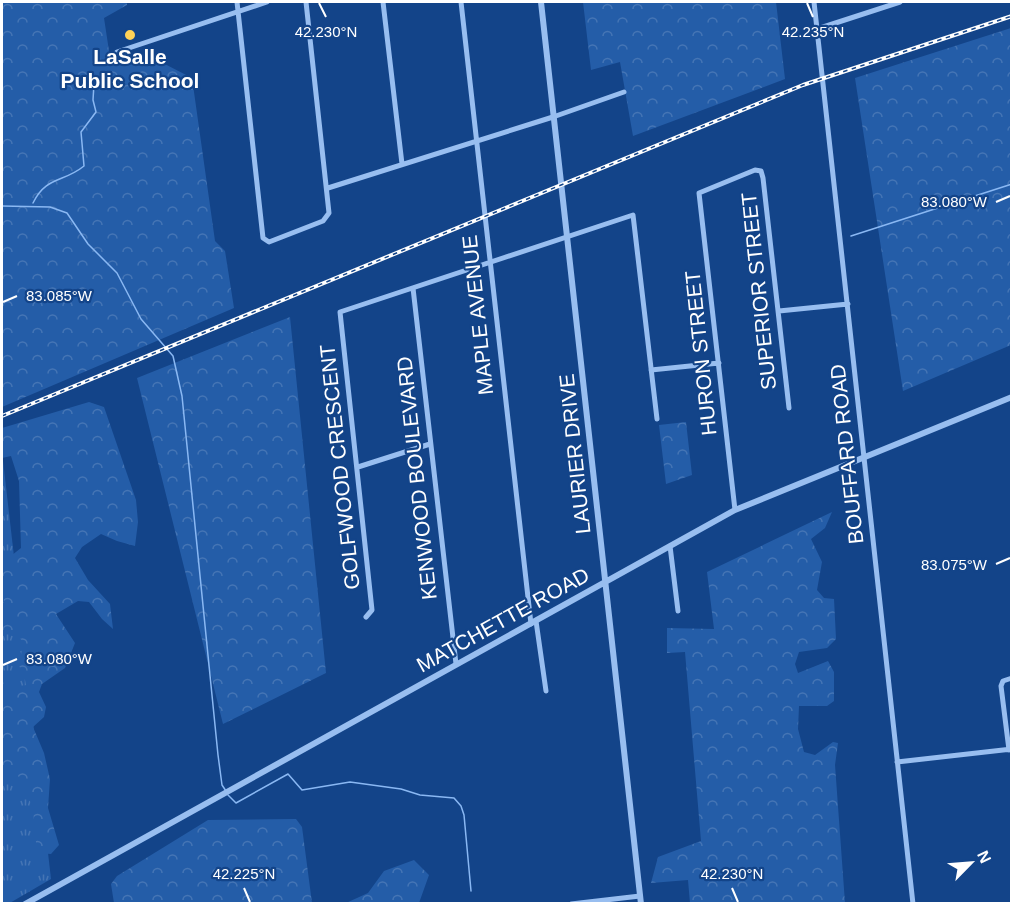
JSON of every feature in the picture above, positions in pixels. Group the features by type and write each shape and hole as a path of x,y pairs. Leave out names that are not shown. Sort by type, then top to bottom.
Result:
{"street":[{"path":"237,2 263,238 272,242 323,221 329,213 306,2"},
{"path":"117,52 267,2"},
{"path":"383,2 402,164"},
{"name":"MAPLE AVENUE","path":"461,2 489,262 533,622 546,691"},
{"name":"LAURIER DRIVE","path":"541,2 640,900"},
{"name":"BOUFFARD ROAD","path":"814,2 913,903"},
{"path":"817,29 900,2"},
{"path":"328,188 553,117 624,92"},
{"name":"SUPERIOR STREET","path":"699,193 755,170 761,171 789,408"},
{"name":"HURON STREET","path":"699,193 735,510"},
{"path":"413,288 633,215 657,419"},
{"name":"GOLFWOOD CRESCENT","path":"366,617 372,610 340,312 413,288"},
{"name":"KENWOOD BOULEVARD","path":"413,288 456,664"},
{"path":"779,311 848,304"},
{"path":"651,370 719,363"},
{"name":"MATCHETTE ROAD","path":"25,903 735,510 1011,397"},
{"path":"358,467 430,444"},
{"path":"670,546 678,611"},
{"path":"897,762 1010,750 1001,686 1003,681 1011,678"},
{"path":"571,903 640,900"}],"green space":[{"path":"2,2 127,2 127,5 104,18 109,51 153,58 192,78 215,241 225,251 234,308 2,407"},
{"path":"583,2 776,2 785,79 633,136 620,62 591,70"},
{"path":"1011,28 1011,345 903,391 855,78"},
{"path":"290,317 326,673 223,724 137,378"},
{"path":"89,402 104,407 136,500 138,522 135,546 101,534 82,547 75,558 88,580 110,604 113,629 89,602 78,601 56,614 75,643 65,668 42,684 39,692 46,707 44,717 33,727 44,753 50,779 48,808 59,845 51,854 37,853 33,810 23,780 2,764 2,678 4,685 17,690 26,685 24,675 16,660 21,655 23,641 10,631 2,631 2,604 4,602 2,563 21,548 19,481 11,456 2,458 2,428"},
{"path":"686,422 692,475 666,484 659,425"},
{"path":"2,452 51,879 8,904 2,903"},
{"path":"832,512 825,528 811,539 822,562 817,590 824,598 834,599 836,639 827,648 799,652 795,664 798,673 828,661 834,672 834,701 827,706 799,706 798,729 804,752 815,755 833,742 838,743 835,765 845,903 690,903 688,880 651,883 658,857 701,841 685,652 667,653 667,628 714,629 707,572"},
{"path":"296,819 302,827 312,903 114,903 111,884 117,876 208,820"},
{"path":"414,860 429,875 419,903 346,903 368,893 384,871"}],"waterway":[{"path":"33,203 38,194 49,184 84,166 81,132 96,112 93,100 94,84"},
{"path":"851,236 1012,184"},
{"path":"2,206 50,207 67,213 88,244 117,273 141,319 173,356 182,396 218,755 222,785 226,791"},
{"path":"228,795 236,803 288,774 302,790 350,782 401,789 420,795 454,798 461,806 464,815 471,891"}],"railway":[{"path":"2,416 803,85 1012,16"}],"place":[{"name":"LaSalle Public School","path":"130,35"}]}
